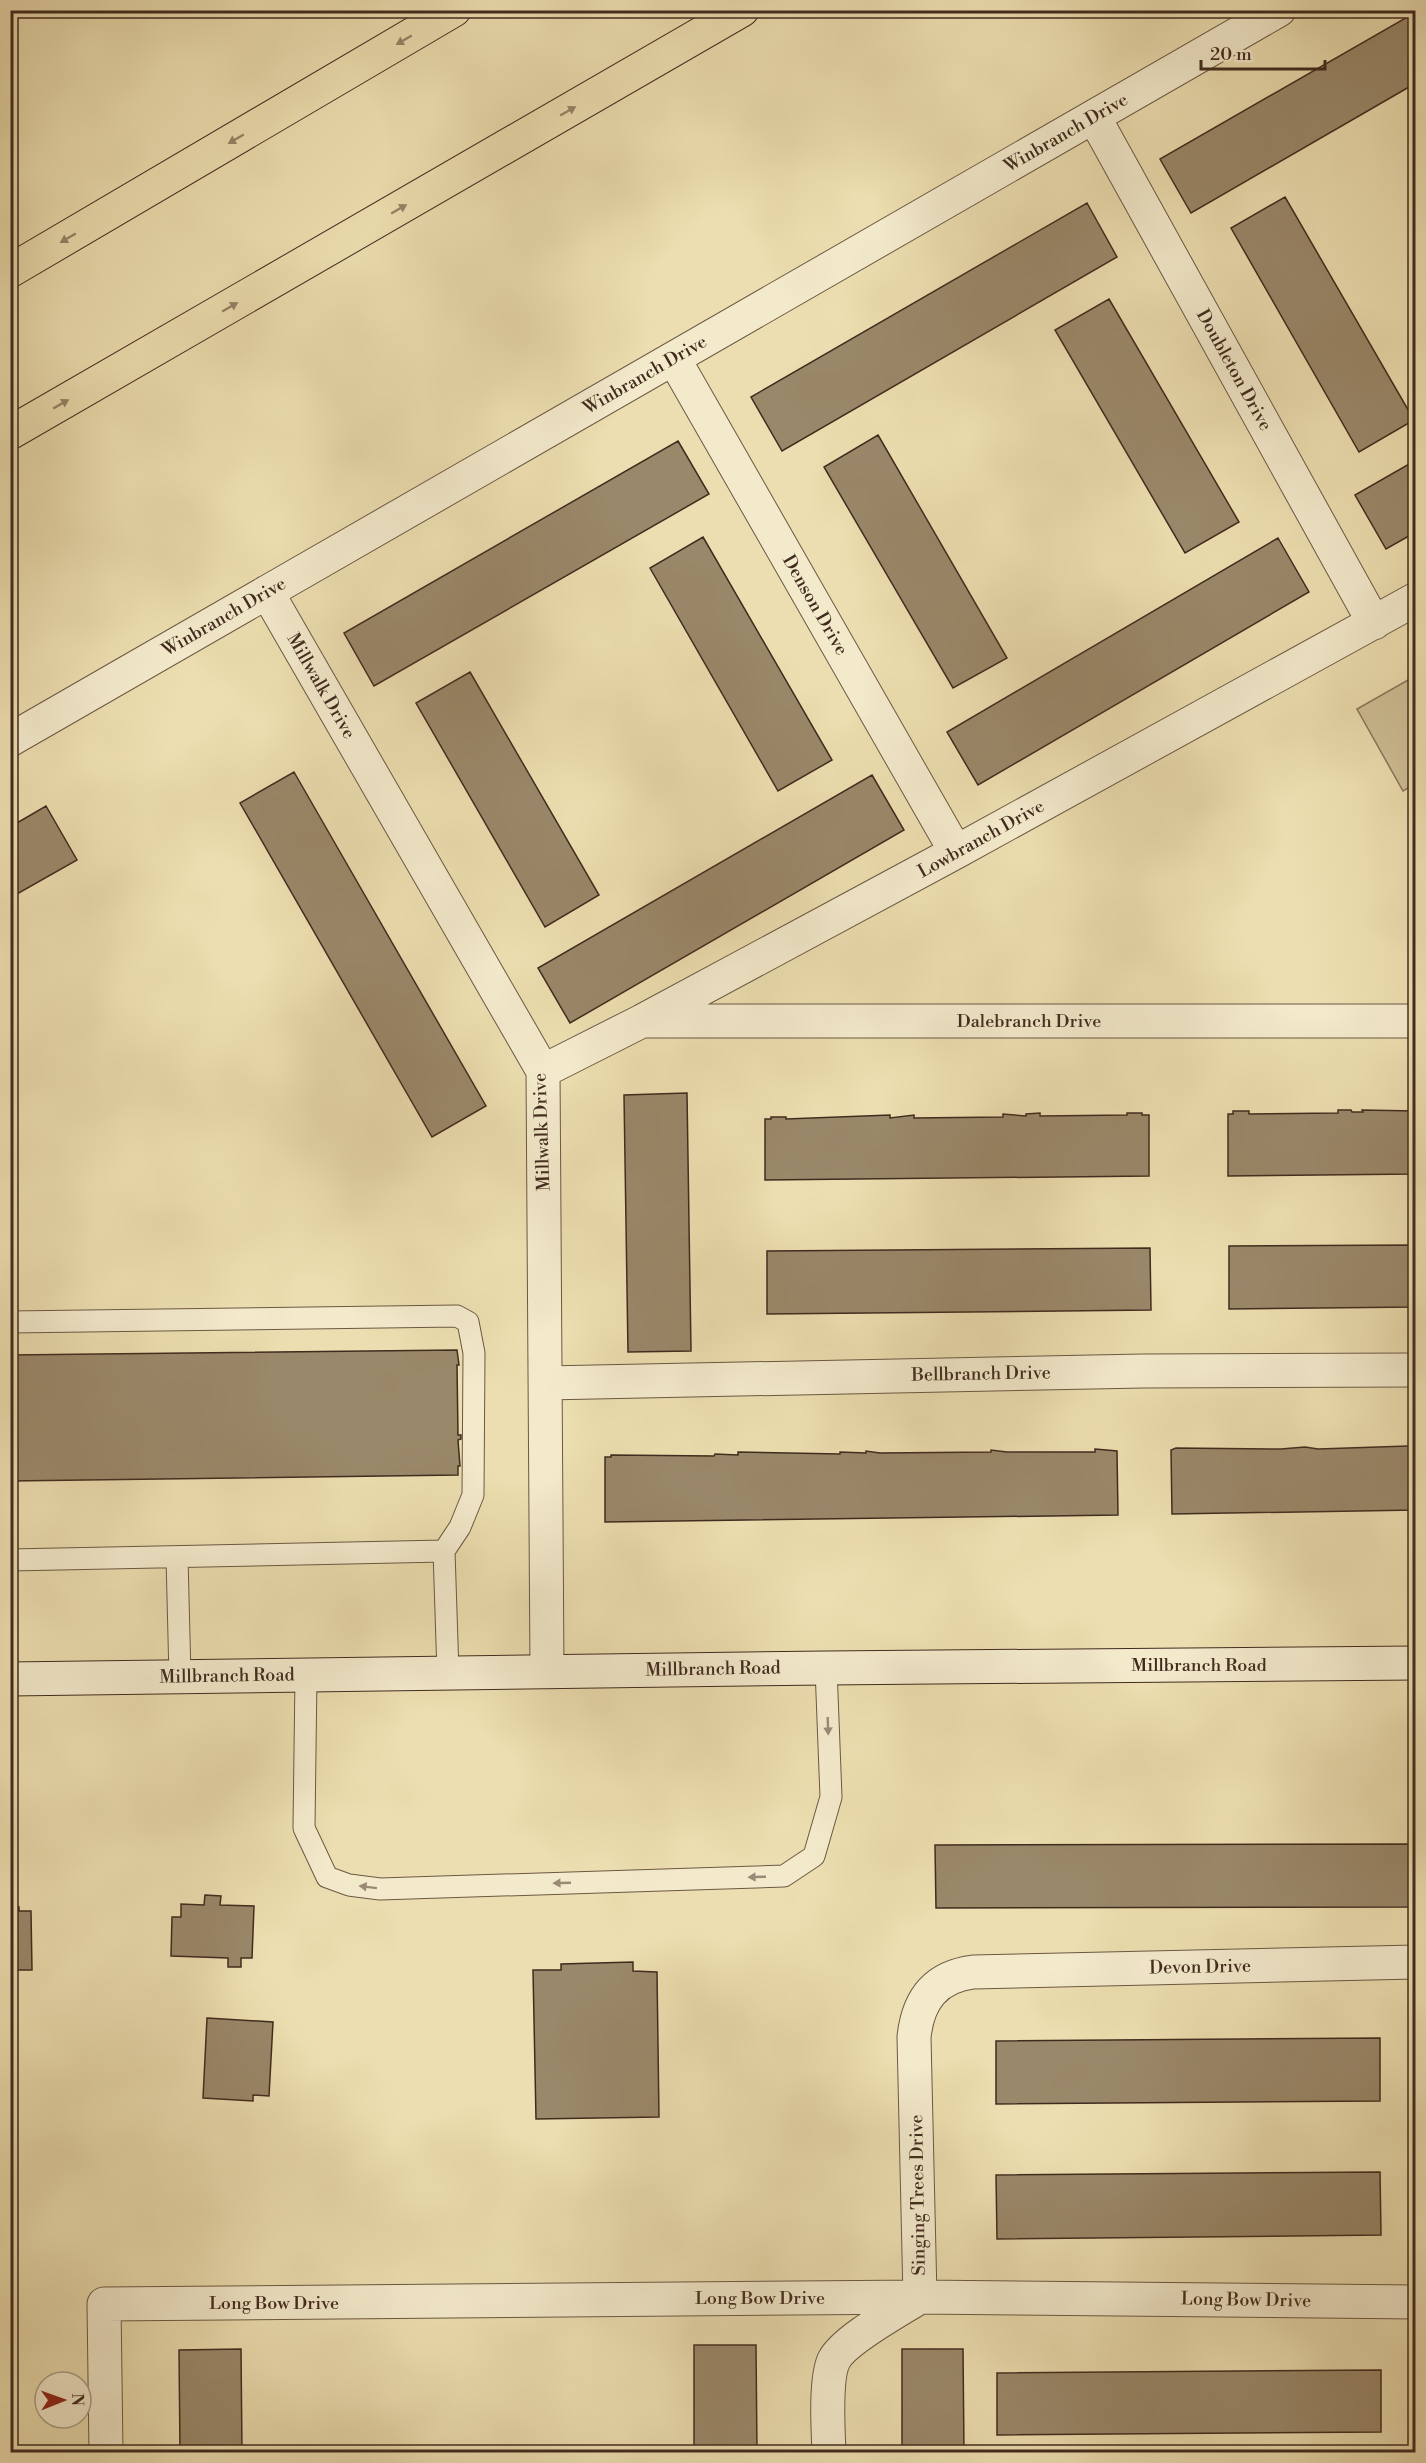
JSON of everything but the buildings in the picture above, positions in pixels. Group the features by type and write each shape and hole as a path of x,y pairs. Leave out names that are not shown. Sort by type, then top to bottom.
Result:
{"highway":[{"path":"10,271 454,10"},
{"path":"10,434 742,10"}],"street":[{"name":"Winbranch Drive","path":"10,740 1279,10"},
{"name":"Doubleton Drive","path":"1094,117 1374,623"},
{"name":"Denson Drive","path":"674,359 956,852"},
{"name":"Millwalk Drive","path":"267,592 543,1071 547,1671"},
{"name":"Lowbranch Drive","path":"543,1071 642,1021 956,852 1416,599"},
{"name":"Dalebranch Drive","path":"642,1021 1416,1021"},
{"name":"Bellbranch Drive","path":"546,1383 1143,1371 1416,1370"},
{"name":"Millbranch Road","path":"10,1679 547,1671 1416,1663"},
{"name":"Devon Drive","path":"985,1971 1416,1962"},
{"name":"Singing Trees Drive","path":"829,2452 830,2382 834,2360 850,2342 920,2297 914,2037 916,2021 923,2001 935,1988 960,1974 985,1971"},
{"name":"Long Bow Drive","path":"106,2452 104,2304 920,2297 1416,2302"}],"lane":[{"path":"10,1322 457,1316 468,1322 474,1353 473,1495 460,1527 444,1551 448,1673"},
{"path":"10,1560 444,1551"},
{"path":"177,1557 180,1677"},
{"path":"306,1675 304,1828 327,1877 349,1885 380,1889 784,1876 814,1856 831,1797 826,1668"}],"shaded area":[{"path":"1415,676 1415,784 1403,791 1357,709"}]}
